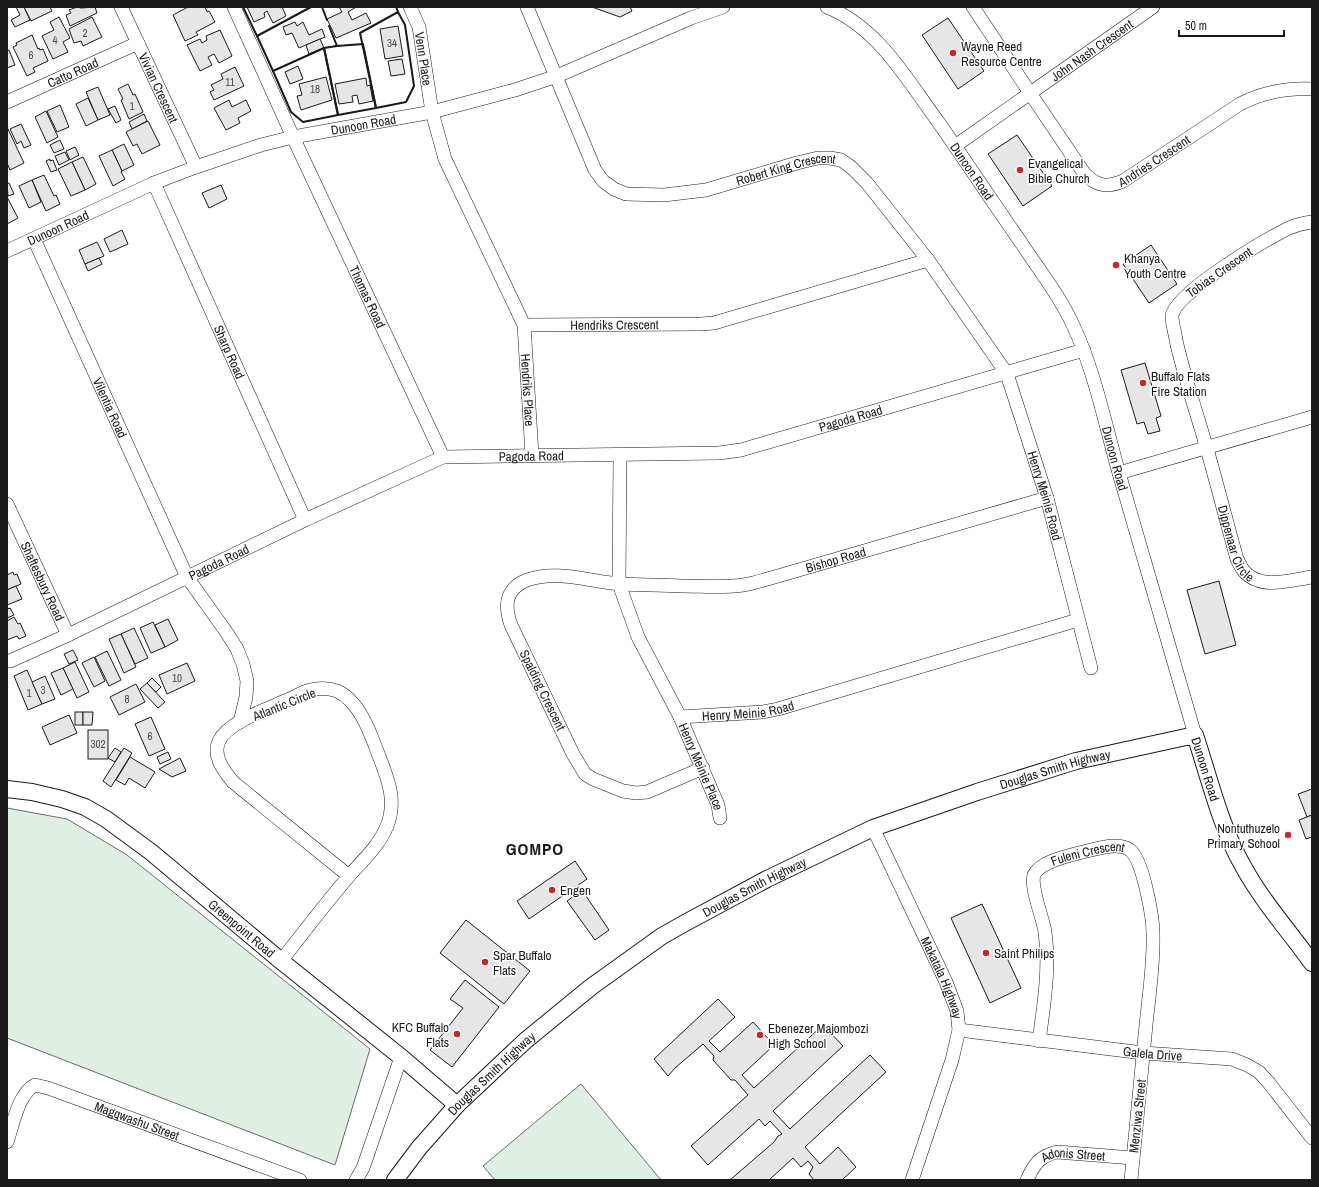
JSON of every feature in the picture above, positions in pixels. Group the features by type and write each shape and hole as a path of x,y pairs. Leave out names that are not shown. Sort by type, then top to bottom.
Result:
{"street":[{"name":"Vivian Crescent","path":"121,7 196,167"},
{"path":"234,7 293,137"},
{"name":"Venn Place","path":"410,7 419,27 432,112"},
{"name":"Robert King Crescent","path":"527,7 595,170 603,181 614,189 626,194 664,195 706,190 818,158 841,160 868,183 928,260 1007,374"},
{"name":"Dunoon Road","path":"7,251 154,183 196,167 261,145 293,137 432,112 515,90 557,76 691,18 723,7"},
{"name":"Dunoon Road","path":"827,7 854,21 884,48 955,146 1073,324 1084,350 1099,399 1119,474 1195,735 1226,829 1243,866 1312,963"},
{"path":"973,7 1030,93"},
{"name":"John Nash Crescent","path":"955,146 1153,7"},
{"name":"Catto Road","path":"7,102 138,43"},
{"name":"Andries Crescent","path":"1030,93 1084,173 1090,180 1106,186 1115,185 1123,181 1240,104 1256,96 1286,89 1312,90"},
{"path":"432,112 445,159 524,325"},
{"name":"Thomas Road","path":"293,137 443,457"},
{"name":"Sharp Road","path":"154,183 305,520"},
{"name":"Tobias Crescent","path":"1207,448 1180,356 1173,325 1172,316 1174,309 1180,301 1194,289 1248,251 1290,228 1302,223 1312,222"},
{"name":"Vilentia Road","path":"34,239 187,577 227,633 243,664 247,681 240,722"},
{"name":"Hendriks Crescent","path":"524,325 714,323 928,260"},
{"name":"Hendriks Place","path":"524,325 532,455"},
{"name":"Pagoda Road","path":"10,662 305,520 443,457 719,453 741,450 1007,374 1084,350"},
{"name":"Henry Meinie Road","path":"1007,374 1046,498 1091,668"},
{"path":"1119,474 1312,417"},
{"name":"Dippenaar Circle","path":"1207,448 1237,559 1243,570 1251,578 1261,582 1271,583 1312,577"},
{"path":"620,455 619,584 638,636 680,717"},
{"name":"Bishop Road","path":"619,584 723,587 744,585 1046,498"},
{"name":"Shaftesbury Road","path":"7,504 68,635"},
{"name":"Spalding Crescent","path":"619,584 578,577 538,577 527,580 511,592 507,603 507,614 573,754 585,774 593,779 623,791 636,793 647,792 703,768"},
{"name":"Henry Meinie Road","path":"680,717 763,712 778,709 1078,620"},
{"name":"Atlantic Circle","path":"281,961 349,876 378,843 388,825 392,805 390,785 368,728 360,712 349,700 337,691 323,688 310,690 240,722 226,732 219,741 216,752 220,764 233,782 349,876"},
{"name":"Henry Meinie Place","path":"680,717 718,805 720,818"},
{"name":"Douglas Smith Highway","path":"395,1180 418,1148 457,1105 525,1041 570,1002 662,936 685,923 767,879 873,828 977,792 1076,761 1195,735"},
{"name":"Greenpoint Road","path":"7,789 32,792 62,799 85,807 106,819 151,852 281,961 401,1057 457,1105"},
{"name":"Makatala Highway","path":"873,828 949,987 957,1011 959,1030 952,1060 912,1180"},
{"name":"Fuleni Crescent","path":"1039,1041 1048,966 1044,926 1037,900 1034,876 1038,869 1056,860 1111,846 1121,846 1130,850 1140,864 1153,933 1143,1053"},
{"name":"Galela Drive","path":"959,1030 1143,1053 1232,1059 1259,1072 1312,1138"},
{"name":"Menziwa Street","path":"1131,1180 1143,1053"},
{"path":"356,1180 363,1168 401,1057"},
{"name":"Magqwashu Street","path":"7,1142 22,1100 29,1088 35,1085 48,1088 300,1180"},
{"name":"Adonis Street","path":"1027,1180 1032,1168 1039,1160 1048,1154 1057,1152 1133,1158"}],"green space":[{"path":"7,808 67,819 127,855 370,1049 335,1165 7,1038"},
{"path":"581,1084 661,1180 495,1180 483,1166"}],"building":[{"path":"16,7 24,7 30,20 15,27 11,20 20,15"},
{"path":"24,7 50,7 52,11 31,21"},
{"path":"77,7 95,7 97,13 70,26 66,15 71,13 69,10"},
{"path":"188,7 205,7 215,22 196,32 198,35 185,41 173,15"},
{"path":"247,7 282,7 286,16 273,23 267,11 264,13 265,17 254,22"},
{"path":"339,7 356,7 348,12 352,20 366,13 371,23 336,38 327,19 342,12"},
{"path":"592,7 630,7 632,11 620,17"},
{"path":"59,17 70,38 63,42 68,52 53,59 42,36 54,30 50,22"},
{"path":"92,17 102,37 83,46 81,41 74,43 69,29"},
{"name":"Wayne Reed Resource Centre","path":"948,18 984,71 958,89 922,35"},
{"path":"295,22 297,26 303,22 309,35 322,29 325,37 299,48 292,33 286,35 283,27"},
{"path":"398,26 403,56 385,59 380,29"},
{"path":"220,30 232,56 219,63 214,54 208,57 212,65 200,71 187,45 200,39 202,43 207,40 206,36"},
{"path":"32,35 38,49 43,49 48,61 33,68 35,72 27,76 13,47 17,45 16,43"},
{"path":"320,39 324,48 309,54 306,45"},
{"path":"9,50 15,65 7,68 7,51"},
{"path":"402,59 405,74 391,76 388,61"},
{"path":"298,66 303,79 290,84 285,72"},
{"path":"235,67 244,86 214,100 210,92 214,90 211,85 223,79 221,74"},
{"path":"326,77 332,100 301,110 297,96 302,95 299,84"},
{"path":"366,78 367,86 370,85 373,101 359,104 357,95 352,96 353,102 339,104 335,84"},
{"path":"128,84 133,95 135,94 143,112 129,119 121,100 123,99 118,89"},
{"path":"98,87 110,115 98,120 86,92"},
{"path":"88,98 98,120 86,126 76,104"},
{"path":"229,100 232,107 246,100 251,111 238,118 240,123 226,130 214,108"},
{"path":"60,105 69,127 57,132 47,111"},
{"path":"115,106 121,120 116,123 108,109"},
{"path":"46,111 58,137 47,143 35,117"},
{"path":"144,114 147,121 132,129 129,122"},
{"path":"148,121 160,145 142,154 137,144 133,146 126,132"},
{"path":"21,124 31,145 24,148 21,141 17,144 10,129"},
{"path":"7,127 24,163 10,170 7,163"},
{"name":"Evangelical Bible Church","path":"1017,135 1052,186 1023,206 988,154"},
{"path":"60,140 64,149 54,153 50,145"},
{"path":"124,144 134,165 122,171 112,150"},
{"path":"75,147 79,155 70,160 66,151"},
{"path":"112,150 125,179 113,186 99,156"},
{"path":"65,152 69,160 59,165 55,156"},
{"path":"83,157 96,184 85,190 72,162"},
{"path":"50,159 50,161 53,160 57,170 51,172 46,161"},
{"path":"72,162 85,190 71,196 58,169"},
{"path":"44,175 54,196 56,195 60,204 46,211 32,180"},
{"path":"32,180 41,202 29,208 19,186"},
{"path":"9,183 14,194 8,196 7,184"},
{"path":"221,185 227,199 209,208 202,193"},
{"path":"7,197 18,218 7,224"},
{"path":"122,230 128,244 110,252 104,239"},
{"path":"97,242 104,256 85,264 79,250"},
{"path":"1151,245 1177,284 1149,303 1123,264"},
{"path":"99,258 102,264 88,271 85,264"},
{"path":"1145,363 1161,416 1156,418 1160,431 1148,434 1144,422 1137,424 1121,370"},
{"path":"13,572 14,575 17,574 21,584 7,590 7,575"},
{"path":"1219,581 1236,645 1205,654 1187,590"},
{"path":"16,586 22,599 7,605 7,590"},
{"path":"10,608 14,615 7,618 7,609"},
{"path":"14,617 18,624 20,623 26,636 19,639 17,636 7,640 7,621"},
{"path":"168,619 178,640 165,647 155,625"},
{"path":"153,622 165,647 151,653 140,628"},
{"path":"134,628 148,658 135,664 121,634"},
{"path":"121,634 136,667 124,673 109,639"},
{"path":"73,650 78,660 69,664 64,654"},
{"path":"107,651 121,680 109,686 95,657"},
{"path":"94,657 105,681 94,687 82,663"},
{"path":"75,662 89,692 77,698 63,668"},
{"path":"187,663 195,681 167,694 159,675"},
{"path":"63,668 73,689 61,695 51,673"},
{"path":"27,670 42,704 28,710 14,676"},
{"path":"45,676 55,699 42,704 32,682"},
{"path":"152,678 161,687 156,692 147,683"},
{"path":"147,683 165,702 158,708 140,689"},
{"path":"136,684 145,702 119,715 110,697"},
{"path":"75,712 83,712 83,725 75,725"},
{"path":"83,712 93,712 92,725 83,725"},
{"path":"69,715 77,733 50,745 42,727"},
{"path":"151,717 165,749 149,756 135,724"},
{"path":"88,730 108,730 108,759 88,759"},
{"path":"115,748 121,752 115,762 108,758"},
{"path":"124,748 132,753 111,787 103,781"},
{"path":"168,752 171,759 160,764 157,757"},
{"path":"130,757 155,772 145,788 129,778 125,785 116,780"},
{"path":"180,758 186,771 172,777 159,769"},
{"path":"1312,789 1312,815 1307,817 1298,794"},
{"path":"1312,815 1312,837 1306,839 1299,820"},
{"name":"Engen","path":"575,861 587,879 529,919 517,901"},
{"path":"582,890 609,930 595,940 567,901"},
{"name":"Saint Philips","path":"982,904 1021,988 990,1003 951,918"},
{"name":"Spar Buffalo Flats","path":"466,920 530,971 504,1004 440,953"},
{"path":"465,980 499,1007 452,1067 430,1050 463,1008 450,999"},
{"path":"718,999 735,1017 709,1041 720,1052 753,1022 774,1045 742,1075 754,1088 823,1025 843,1046 773,1111 790,1129 870,1055 886,1072 805,1147 820,1164 838,1147 856,1167 842,1180 814,1180 809,1174 813,1167 808,1161 801,1167 793,1158 769,1180 730,1180 782,1134 770,1121 765,1126 759,1119 708,1165 691,1146 748,1095 735,1080 731,1080 713,1060 714,1056 703,1044 668,1076 654,1059"}],"wall":[{"path":"243,7 258,36"},
{"path":"273,71 257,36 311,7"},
{"path":"322,7 327,20"},
{"path":"396,7 397,13"},
{"path":"398,12 405,25 414,86 406,102 376,108 360,33 398,12"},
{"path":"329,26 337,46 335,46"},
{"path":"363,44 376,108 338,115 324,48 363,44"},
{"path":"324,48 338,115 303,122 291,112 273,71 324,48"}],"place":[{"name":"Wayne Reed Resource Centre","path":"953,53"},
{"name":"Evangelical Bible Church","path":"1020,170"},
{"name":"Khanya Youth Centre","path":"1116,265"},
{"name":"Buffalo Flats Fire Station","path":"1143,383"},
{"name":"Nontuthuzelo Primary School","path":"1288,835"},
{"name":"Engen","path":"552,890"},
{"name":"Saint Philips","path":"986,953"},
{"name":"Spar Buffalo Flats","path":"485,962"},
{"name":"KFC Buffalo Flats","path":"457,1034"},
{"name":"Ebenezer Majombozi High School","path":"760,1035"}],"district":[{"name":"GOMPO","path":"535,849"}]}
